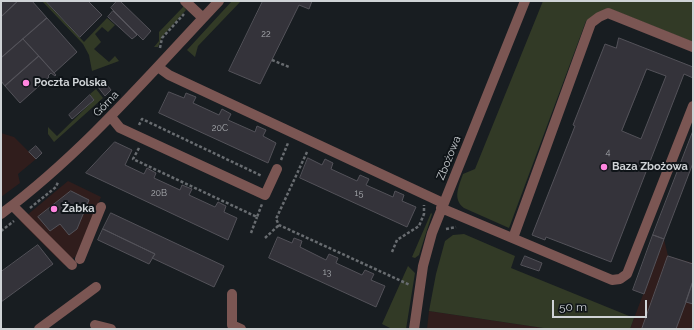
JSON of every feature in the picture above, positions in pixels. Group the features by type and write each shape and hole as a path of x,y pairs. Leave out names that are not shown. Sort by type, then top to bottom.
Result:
{"street":[{"path":"185,1 203,18"},
{"name":"Górna","path":"1,214 35,189 111,117 220,1"},
{"name":"Zbożowa","path":"414,329 419,289 432,233 525,1"},
{"path":"513,238 591,24 599,16 608,13 693,47"},
{"path":"158,67 169,75 461,216 612,280 620,279 627,274 693,106"},
{"path":"111,117 120,128 265,195 277,169"},
{"path":"13,206 76,262 101,208"},
{"path":"39,329 96,287"},
{"path":"232,294 232,325 241,329"},
{"path":"95,325 110,329"}],"path":[{"path":"272,60 289,67"},
{"path":"256,217 133,159 142,119 272,181"},
{"path":"312,150 306,154 276,219 279,224 419,289"},
{"path":"252,232 265,195"},
{"path":"392,252 397,240 419,226 424,214 423,203 427,206"},
{"path":"444,230 450,227 457,227 461,216"},
{"path":"265,238 279,224"}],"shaded area":[{"path":"1,133 14,137 36,159 18,174 20,183 1,197"},
{"path":"68,181 101,197 76,256 64,265 20,221"},
{"path":"664,239 668,256 693,263 693,329 630,329"},
{"path":"429,311 550,329 427,329"}],"green space":[{"path":"42,1 45,1 84,42 107,18 115,25 108,32 102,27 95,34 101,42 94,49 109,62 115,56 119,61 92,71 89,55 83,44"},
{"path":"232,1 241,1 198,46 195,57 187,50"},
{"path":"543,1 693,1 693,42 608,8 586,21 509,228 464,208 458,201 458,188 463,174 475,169"},
{"path":"183,5 186,10 162,37 158,47 154,47 159,41 159,32 183,7"},
{"path":"96,89 103,98 54,142 48,134 48,127 57,136 94,100 90,94"},
{"path":"431,213 432,214 419,255 415,258 412,257"},
{"path":"464,234 515,256 511,268 634,318 630,329 550,329 429,311 436,274 445,241 453,235"},
{"path":"408,266 415,273 406,329 392,329 382,324"}],"building":[{"path":"1,1 18,1 1,17"},
{"path":"18,1 32,1 47,18 1,58 1,17"},
{"path":"46,1 88,1 102,15 80,37"},
{"path":"117,1 120,1 151,31 143,40 111,8"},
{"path":"263,1 312,1 309,9 299,5 260,84 229,71"},
{"path":"113,11 137,35 132,39 108,17"},
{"path":"47,18 77,52 54,73 23,39"},
{"name":"Baza Zbożowa","path":"619,38 693,67 693,78 684,74 611,262 546,237 545,240 532,235 575,126 573,125 605,44 616,48","holes":["647,69 666,76 641,139 622,131"]},
{"path":"23,39 39,56 5,86 1,81 1,58"},
{"path":"39,56 56,75 55,76 51,73 48,76 49,77 20,103 5,86"},
{"path":"105,82 111,90 105,96 98,87"},
{"path":"169,92 184,98 186,93 196,97 193,103 219,115 222,109 231,114 228,120 255,132 257,126 266,130 263,136 276,143 268,163 159,113"},
{"path":"90,95 94,100 72,119 69,115"},
{"path":"693,131 693,163 664,239 653,235"},
{"path":"115,142 132,150 125,165 144,174 147,168 156,173 154,178 180,190 182,185 192,189 189,195 215,207 218,202 226,206 224,212 237,218 228,240 86,173"},
{"path":"36,146 42,153 36,159 29,152"},
{"path":"308,158 322,165 325,159 333,163 331,169 357,181 360,175 369,179 366,185 393,197 395,191 404,195 402,201 416,207 407,227 300,178"},
{"path":"71,191 89,200 77,229 69,235 60,224 50,231 38,217"},
{"path":"111,213 224,266 214,287 152,258 155,254 103,229"},
{"path":"103,229 155,254 149,264 98,240"},
{"path":"653,235 664,239 644,294 633,290"},
{"path":"278,237 292,243 294,238 302,241 300,247 326,260 329,254 338,258 336,263 362,275 365,270 374,274 371,280 385,286 376,307 269,258"},
{"path":"38,245 53,264 1,302 1,272"},
{"path":"525,256 542,263 539,271 521,265"},
{"path":"668,256 693,264 693,281 686,302 676,329 642,329"},
{"path":"693,281 693,304 686,302"}],"place":[{"name":"Poczta Polska","path":"26,83"},
{"name":"Baza Zbożowa","path":"604,167"},
{"name":"Żabka","path":"54,209"}]}
